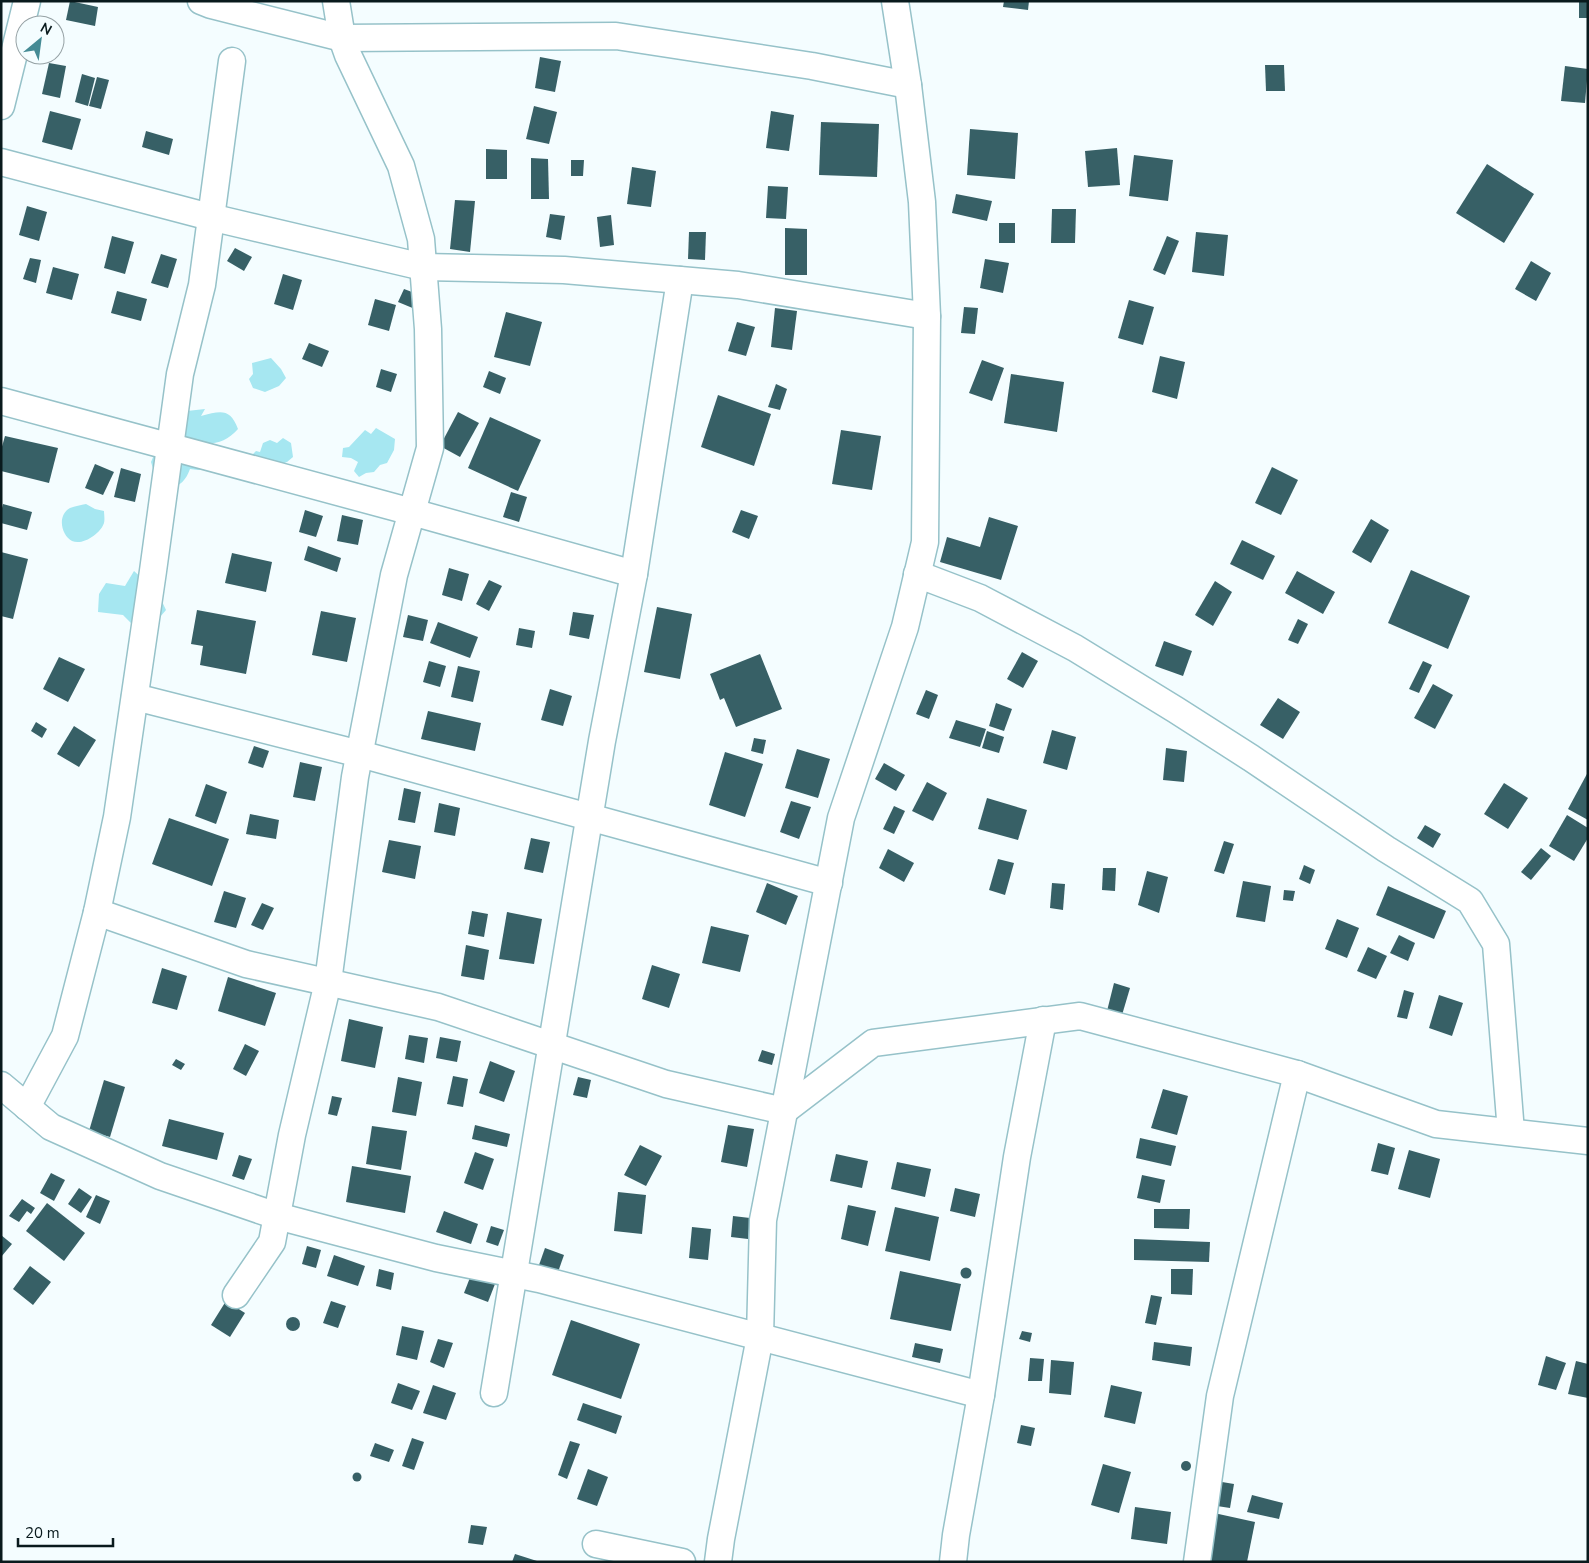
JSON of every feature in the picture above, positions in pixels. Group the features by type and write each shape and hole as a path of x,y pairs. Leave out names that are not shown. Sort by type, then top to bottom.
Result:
{"street":[{"path":"1,106 27,1"},
{"path":"201,1 342,38 616,36 812,66 908,85"},
{"path":"236,1296 272,1242 292,1135 328,982 360,754 394,575 430,448 428,329 421,239 401,166 342,38 336,1"},
{"path":"718,1562 760,1337 763,1220 841,818 905,627 925,542 926,316 922,202 908,85 895,1"},
{"path":"27,1107 65,1036 97,912 117,816 180,374 202,285 232,61"},
{"path":"1,162 210,218 423,267 564,270 738,285 926,316"},
{"path":"494,1393 602,741 634,574 680,280"},
{"path":"1,402 412,512 634,574"},
{"path":"917,574 980,598 1075,648 1192,720 1386,849 1470,901 1496,944 1511,1132"},
{"path":"135,697 360,754 828,883"},
{"path":"97,912 246,964 438,1007 666,1084 784,1110 873,1043 1080,1016 1297,1074 1436,1124 1588,1141"},
{"path":"954,1562 956,1535 982,1394 1016,1158 1043,1020"},
{"path":"1197,1562 1220,1396 1297,1074"},
{"path":"1,1085 51,1127 160,1176 277,1216 436,1258 539,1279 982,1394"},
{"path":"596,1544 682,1562"}],"shaded area":[{"path":"271,358 286,378 279,386 265,392 253,388 249,379 253,374 252,363"},
{"path":"205,409 201,416 219,412 228,414 232,417 238,429 231,436 223,440 206,444 207,468 190,469 183,482 170,489 154,472 151,462 154,455 179,445 187,411"},
{"path":"376,428 395,439 394,450 387,463 380,465 374,472 366,473 359,477 354,471 358,462 351,458 342,457 343,448 349,447 365,430 371,434"},
{"path":"283,438 291,443 293,457 287,462 260,471 250,457 256,451 260,452 263,443 270,440 277,443"},
{"path":"86,504 104,511 104,523 91,538 81,542 72,541 63,530 63,515 70,508"},
{"path":"134,571 158,593 166,610 154,624 135,627 123,615 98,612 99,594 106,583 125,586"}],"building":[{"path":"70,1 98,7 95,26 66,20"},
{"path":"1004,1 1029,1 1028,10 1003,7"},
{"path":"1579,1 1588,1 1588,18 1579,18"},
{"path":"540,57 561,61 555,92 535,88"},
{"path":"49,65 66,66 60,98 42,94"},
{"path":"1265,65 1284,65 1285,91 1266,91"},
{"path":"1565,66 1588,69 1585,103 1561,101"},
{"path":"82,74 95,78 88,106 75,102"},
{"path":"97,77 109,80 101,109 89,106"},
{"path":"534,106 557,112 549,144 526,139"},
{"path":"50,111 81,119 72,150 42,142"},
{"path":"771,111 794,115 789,151 766,148"},
{"path":"821,122 879,124 877,177 819,175"},
{"path":"970,129 1018,133 1015,179 967,175"},
{"path":"146,131 173,139 169,155 142,147"},
{"path":"1117,148 1120,185 1088,187 1085,151"},
{"path":"486,149 507,150 507,179 486,179"},
{"path":"1134,155 1173,160 1168,201 1129,196"},
{"path":"531,158 548,159 549,199 531,199"},
{"path":"571,160 584,160 583,176 571,176"},
{"path":"1487,164 1534,194 1504,243 1456,213"},
{"path":"632,167 656,171 651,207 627,204"},
{"path":"768,186 788,187 786,219 766,218"},
{"path":"956,194 992,201 987,221 952,213"},
{"path":"455,200 475,201 470,252 450,249"},
{"path":"27,206 47,212 39,241 19,235"},
{"path":"1052,209 1076,209 1075,243 1051,243"},
{"path":"550,214 565,216 561,240 546,237"},
{"path":"611,215 614,245 600,247 597,217"},
{"path":"999,223 1015,223 1015,243 999,243"},
{"path":"785,228 807,229 807,275 785,275"},
{"path":"689,232 706,232 705,260 688,259"},
{"path":"1196,232 1228,235 1224,276 1192,272"},
{"path":"112,236 134,242 125,274 104,268"},
{"path":"1167,236 1179,241 1165,275 1153,270"},
{"path":"235,248 252,257 244,271 227,261"},
{"path":"161,254 177,259 168,288 151,283"},
{"path":"30,258 41,260 36,283 23,279"},
{"path":"985,259 1009,263 1003,293 980,288"},
{"path":"1531,261 1551,273 1536,301 1515,289"},
{"path":"53,267 79,274 72,300 46,293"},
{"path":"283,274 302,280 293,310 274,304"},
{"path":"404,289 420,295 415,309 398,302"},
{"path":"117,291 147,299 141,321 111,313"},
{"path":"375,299 396,305 389,331 368,325"},
{"path":"1129,300 1154,307 1143,345 1118,338"},
{"path":"964,307 978,308 975,334 961,333"},
{"path":"775,308 797,311 792,350 771,347"},
{"path":"506,312 542,322 530,366 494,357"},
{"path":"737,322 755,327 746,356 728,351"},
{"path":"309,343 329,351 322,367 302,359"},
{"path":"1160,356 1185,362 1177,399 1152,392"},
{"path":"982,360 1004,368 992,401 969,393"},
{"path":"381,369 397,374 391,392 376,387"},
{"path":"489,371 506,378 500,394 483,387"},
{"path":"1011,374 1064,382 1057,432 1004,423"},
{"path":"776,384 787,389 780,410 768,407"},
{"path":"718,395 771,414 754,466 701,447"},
{"path":"458,412 479,423 460,457 440,446"},
{"path":"490,417 541,440 518,491 468,468"},
{"path":"841,430 881,436 872,490 832,484"},
{"path":"5,436 58,448 49,483 1,471 1,450"},
{"path":"95,464 114,472 103,495 85,488"},
{"path":"1272,467 1298,480 1281,515 1255,503"},
{"path":"121,468 141,474 135,502 114,497"},
{"path":"511,492 527,497 519,522 503,517"},
{"path":"3,504 32,512 27,530 1,523"},
{"path":"305,510 323,516 316,537 299,532"},
{"path":"741,510 758,516 749,539 732,532"},
{"path":"342,515 363,520 358,545 337,541"},
{"path":"989,517 1018,526 1001,580 940,562 947,537 980,547"},
{"path":"1371,519 1389,530 1371,563 1352,552"},
{"path":"1242,540 1275,556 1263,580 1230,564"},
{"path":"308,546 341,558 337,572 304,560"},
{"path":"1,552 28,559 13,619 1,616"},
{"path":"232,553 272,562 266,592 225,583"},
{"path":"449,568 469,574 462,601 442,595"},
{"path":"1411,570 1470,596 1448,649 1388,623"},
{"path":"1297,571 1335,592 1323,614 1285,593"},
{"path":"489,580 502,586 489,611 476,604"},
{"path":"1215,581 1232,592 1213,626 1195,615"},
{"path":"657,607 692,614 680,679 644,672"},
{"path":"197,610 256,621 246,674 200,665 203,646 191,644"},
{"path":"321,611 356,618 347,662 312,655"},
{"path":"573,612 594,615 589,639 569,635"},
{"path":"408,615 428,620 423,641 403,637"},
{"path":"1298,619 1308,624 1298,644 1288,640"},
{"path":"438,622 478,637 470,658 430,643"},
{"path":"519,628 535,631 532,648 516,645"},
{"path":"1164,641 1192,651 1183,676 1155,666"},
{"path":"1022,652 1038,661 1023,688 1007,679"},
{"path":"760,654 782,709 736,727 724,698 720,700 710,674"},
{"path":"59,657 85,669 68,702 43,689"},
{"path":"429,661 446,666 440,687 423,682"},
{"path":"1423,661 1432,665 1419,693 1409,689"},
{"path":"458,666 480,671 473,702 451,697"},
{"path":"1433,684 1453,695 1435,729 1414,718"},
{"path":"550,689 572,696 563,726 541,720"},
{"path":"926,690 938,695 929,719 916,714"},
{"path":"1278,698 1300,712 1283,739 1260,725"},
{"path":"996,703 1012,709 1004,731 989,726"},
{"path":"428,711 481,723 475,751 421,739"},
{"path":"956,720 986,729 980,747 949,738"},
{"path":"36,722 47,729 42,738 31,731"},
{"path":"74,726 96,740 79,767 57,754"},
{"path":"1052,730 1076,737 1067,770 1043,763"},
{"path":"987,731 1004,737 999,753 982,748"},
{"path":"754,738 766,740 763,754 751,751"},
{"path":"254,746 269,751 263,768 248,763"},
{"path":"1166,748 1187,751 1184,782 1163,780"},
{"path":"797,749 830,759 818,798 785,788"},
{"path":"725,752 763,764 745,817 709,805"},
{"path":"300,762 322,767 315,801 293,797"},
{"path":"884,763 905,775 896,791 875,779"},
{"path":"1588,772 1588,820 1568,809"},
{"path":"927,782 947,793 933,821 912,811"},
{"path":"1504,783 1528,798 1508,829 1484,814"},
{"path":"206,784 227,792 216,824 195,816"},
{"path":"404,788 421,792 415,823 398,820"},
{"path":"987,798 1027,810 1018,840 978,829"},
{"path":"791,801 811,807 799,839 780,832"},
{"path":"439,803 460,808 455,836 434,832"},
{"path":"894,806 905,811 894,834 883,829"},
{"path":"250,814 279,820 276,839 246,834"},
{"path":"1567,815 1588,828 1588,838 1574,861 1549,846"},
{"path":"169,818 229,839 212,886 152,864"},
{"path":"1425,825 1441,834 1433,848 1417,838"},
{"path":"531,838 550,842 543,873 524,869"},
{"path":"389,840 421,846 415,879 382,872"},
{"path":"1224,841 1234,844 1224,874 1214,871"},
{"path":"1541,848 1551,856 1531,880 1521,872"},
{"path":"888,849 914,863 904,882 879,868"},
{"path":"998,859 1014,863 1005,895 989,890"},
{"path":"1304,865 1315,870 1310,884 1299,879"},
{"path":"1103,868 1116,868 1115,891 1102,890"},
{"path":"1147,871 1168,877 1159,913 1138,905"},
{"path":"1243,881 1271,886 1265,922 1236,917"},
{"path":"767,883 798,896 786,925 756,912"},
{"path":"1052,883 1065,884 1063,910 1050,908"},
{"path":"1388,886 1446,911 1434,939 1376,915"},
{"path":"1284,890 1295,891 1293,901 1283,900"},
{"path":"224,891 246,898 236,928 214,922"},
{"path":"262,903 274,908 263,930 251,925"},
{"path":"472,911 488,914 484,937 468,934"},
{"path":"507,912 542,919 534,964 499,959"},
{"path":"1337,919 1359,928 1347,958 1325,949"},
{"path":"711,926 749,935 740,972 702,963"},
{"path":"1399,935 1415,943 1408,961 1390,953"},
{"path":"466,945 489,950 484,980 461,976"},
{"path":"1368,947 1387,956 1376,979 1357,971"},
{"path":"652,965 680,974 669,1008 642,999"},
{"path":"162,968 187,976 177,1010 152,1003"},
{"path":"228,977 276,993 265,1026 218,1011"},
{"path":"1114,983 1130,988 1122,1015 1107,1011"},
{"path":"1404,990 1414,993 1407,1019 1397,1017"},
{"path":"1439,995 1463,1003 1452,1036 1429,1028"},
{"path":"349,1019 383,1027 375,1068 341,1061"},
{"path":"409,1035 428,1038 424,1063 405,1059"},
{"path":"440,1037 461,1041 457,1062 436,1058"},
{"path":"245,1044 259,1051 246,1076 233,1069"},
{"path":"762,1050 775,1054 772,1065 758,1061"},
{"path":"176,1059 185,1064 181,1070 172,1065"},
{"path":"490,1061 515,1071 504,1102 479,1093"},
{"path":"453,1076 468,1079 463,1107 447,1104"},
{"path":"398,1077 422,1082 416,1116 392,1112"},
{"path":"578,1077 591,1080 587,1098 573,1095"},
{"path":"104,1080 125,1087 110,1137 89,1131"},
{"path":"1163,1089 1188,1096 1177,1135 1151,1128"},
{"path":"332,1096 342,1098 337,1116 328,1114"},
{"path":"169,1119 224,1133 217,1160 162,1146"},
{"path":"475,1125 510,1134 507,1147 472,1139"},
{"path":"728,1125 754,1129 747,1167 721,1162"},
{"path":"372,1126 407,1131 401,1170 366,1164"},
{"path":"1140,1138 1176,1146 1171,1166 1136,1158"},
{"path":"1378,1143 1395,1148 1388,1175 1371,1171"},
{"path":"640,1145 662,1156 646,1186 624,1175"},
{"path":"1409,1150 1440,1159 1430,1198 1398,1189"},
{"path":"475,1152 494,1159 483,1190 464,1183"},
{"path":"836,1154 868,1161 862,1188 830,1181"},
{"path":"239,1155 252,1159 244,1180 232,1176"},
{"path":"897,1162 931,1169 925,1197 891,1189"},
{"path":"352,1166 411,1176 405,1213 346,1202"},
{"path":"51,1173 65,1180 54,1201 40,1193"},
{"path":"1142,1175 1165,1180 1160,1203 1137,1198"},
{"path":"79,1188 92,1197 81,1213 68,1204"},
{"path":"955,1188 980,1194 975,1217 950,1211"},
{"path":"618,1192 646,1195 642,1234 614,1231"},
{"path":"96,1195 110,1201 100,1224 86,1217"},
{"path":"22,1199 35,1208 31,1214 27,1211 19,1222 9,1216"},
{"path":"47,1203 85,1233 64,1261 26,1231"},
{"path":"848,1205 876,1211 868,1246 841,1239"},
{"path":"895,1207 939,1217 930,1261 885,1251"},
{"path":"1154,1209 1190,1209 1189,1229 1154,1228"},
{"path":"444,1211 478,1224 471,1244 436,1232"},
{"path":"733,1216 750,1218 748,1239 731,1237"},
{"path":"491,1226 504,1230 498,1246 486,1242"},
{"path":"692,1227 711,1229 708,1260 689,1258"},
{"path":"1,1235 12,1244 1,1257"},
{"path":"1134,1239 1210,1242 1209,1262 1134,1260"},
{"path":"307,1246 321,1250 316,1268 302,1264"},
{"path":"545,1248 564,1255 558,1272 539,1265"},
{"path":"334,1255 365,1266 358,1286 327,1276"},
{"path":"30,1266 51,1282 33,1305 13,1289"},
{"path":"964,1268 968,1268 971,1273 970,1277 964,1278 961,1275 961,1271"},
{"path":"379,1269 394,1273 391,1290 376,1286"},
{"path":"1171,1269 1193,1269 1192,1295 1171,1294"},
{"path":"900,1271 961,1284 951,1331 890,1319"},
{"path":"471,1275 495,1284 488,1302 464,1293"},
{"path":"1151,1295 1162,1297 1156,1325 1145,1323"},
{"path":"226,1301 245,1313 230,1337 211,1325"},
{"path":"331,1301 346,1306 338,1328 323,1323"},
{"path":"293,1317 298,1319 300,1324 298,1329 293,1331 288,1329 286,1324 288,1319"},
{"path":"571,1320 640,1344 621,1399 552,1375"},
{"path":"402,1326 424,1331 417,1360 396,1355"},
{"path":"1022,1331 1032,1333 1030,1342 1019,1339"},
{"path":"438,1339 453,1343 444,1368 430,1362"},
{"path":"1154,1342 1192,1347 1190,1366 1152,1360"},
{"path":"915,1343 943,1349 940,1363 912,1357"},
{"path":"1546,1356 1566,1363 1556,1390 1538,1385"},
{"path":"1030,1358 1044,1359 1042,1381 1028,1381"},
{"path":"1051,1360 1074,1362 1071,1395 1049,1393"},
{"path":"1576,1361 1588,1364 1588,1398 1568,1394"},
{"path":"398,1383 420,1391 412,1410 391,1403"},
{"path":"433,1385 456,1393 446,1420 423,1413"},
{"path":"1111,1385 1142,1392 1135,1424 1104,1417"},
{"path":"583,1403 622,1416 616,1434 577,1420"},
{"path":"1021,1425 1035,1428 1031,1446 1017,1443"},
{"path":"412,1438 424,1442 414,1470 402,1466"},
{"path":"570,1441 580,1444 567,1479 558,1475"},
{"path":"375,1443 394,1450 389,1462 370,1456"},
{"path":"1184,1461 1188,1461 1191,1466 1190,1470 1184,1471 1181,1468 1181,1464"},
{"path":"1103,1464 1131,1472 1119,1513 1091,1505"},
{"path":"588,1469 608,1477 597,1506 577,1499"},
{"path":"357,1472 362,1477 357,1482 352,1477"},
{"path":"1222,1482 1234,1484 1230,1508 1217,1506"},
{"path":"1252,1495 1283,1503 1279,1519 1247,1512"},
{"path":"1135,1507 1171,1512 1167,1544 1131,1539"},
{"path":"1214,1513 1255,1522 1247,1562 1203,1562"},
{"path":"471,1525 487,1527 483,1545 468,1543"},
{"path":"515,1554 537,1561 537,1562 512,1562"}]}
